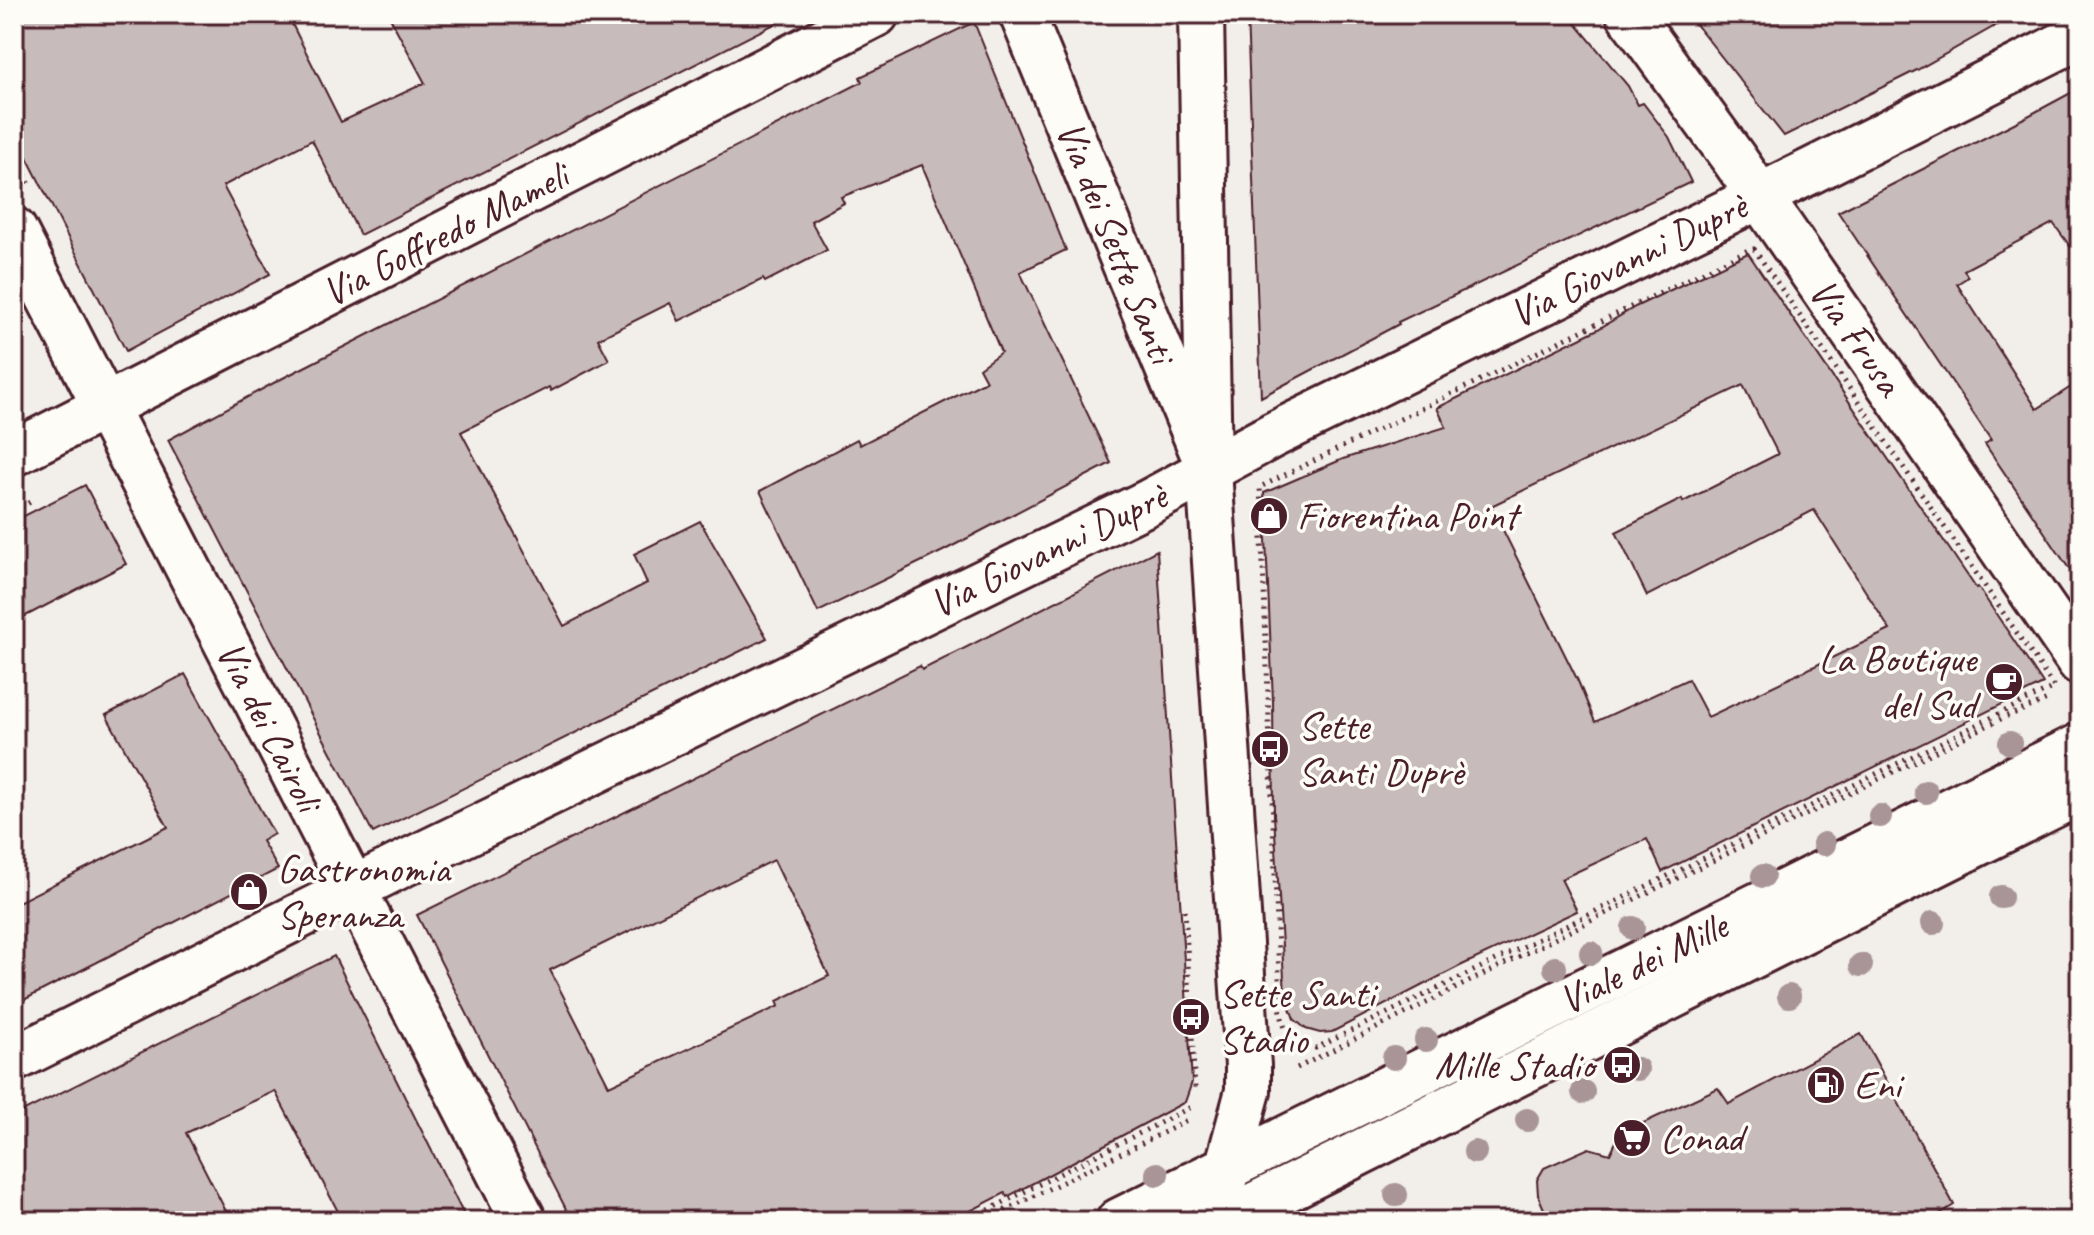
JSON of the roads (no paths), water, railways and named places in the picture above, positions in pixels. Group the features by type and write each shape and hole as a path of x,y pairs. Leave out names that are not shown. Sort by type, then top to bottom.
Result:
{"street":[{"name":"Via Goffredo Mameli","path":"14,453 876,14"},
{"name":"Via dei Sette Santi","path":"1022,14 1209,470"},
{"name":"Via dei Sette Santi","path":"1201,14 1209,470 1246,1013 1248,1091 1213,1221"},
{"name":"Via Frusa","path":"1629,14 1759,195 2067,674"},
{"name":"Via Giovanni Duprè","path":"14,1059 353,889 1147,503 1273,435 2080,36"},
{"name":"Via dei Cairoli","path":"25,213 105,407 524,1221"},
{"name":"Viale dei Mille","path":"1119,1221 2080,746"},
{"name":"Viale dei Mille","path":"1223,1221 2080,792"}],"place":[{"name":"Fiorentina Point","path":"1269,516"},
{"name":"La Boutique del Sud","path":"2004,682"},
{"name":"Sette Santi Duprè","path":"1270,749"},
{"name":"Gastronomia Speranza","path":"249,892"},
{"name":"Sette Santi Stadio","path":"1191,1017"},
{"name":"Mille Stadio","path":"1622,1065"},
{"name":"Eni","path":"1826,1085"},
{"name":"Conad","path":"1632,1138"}]}
